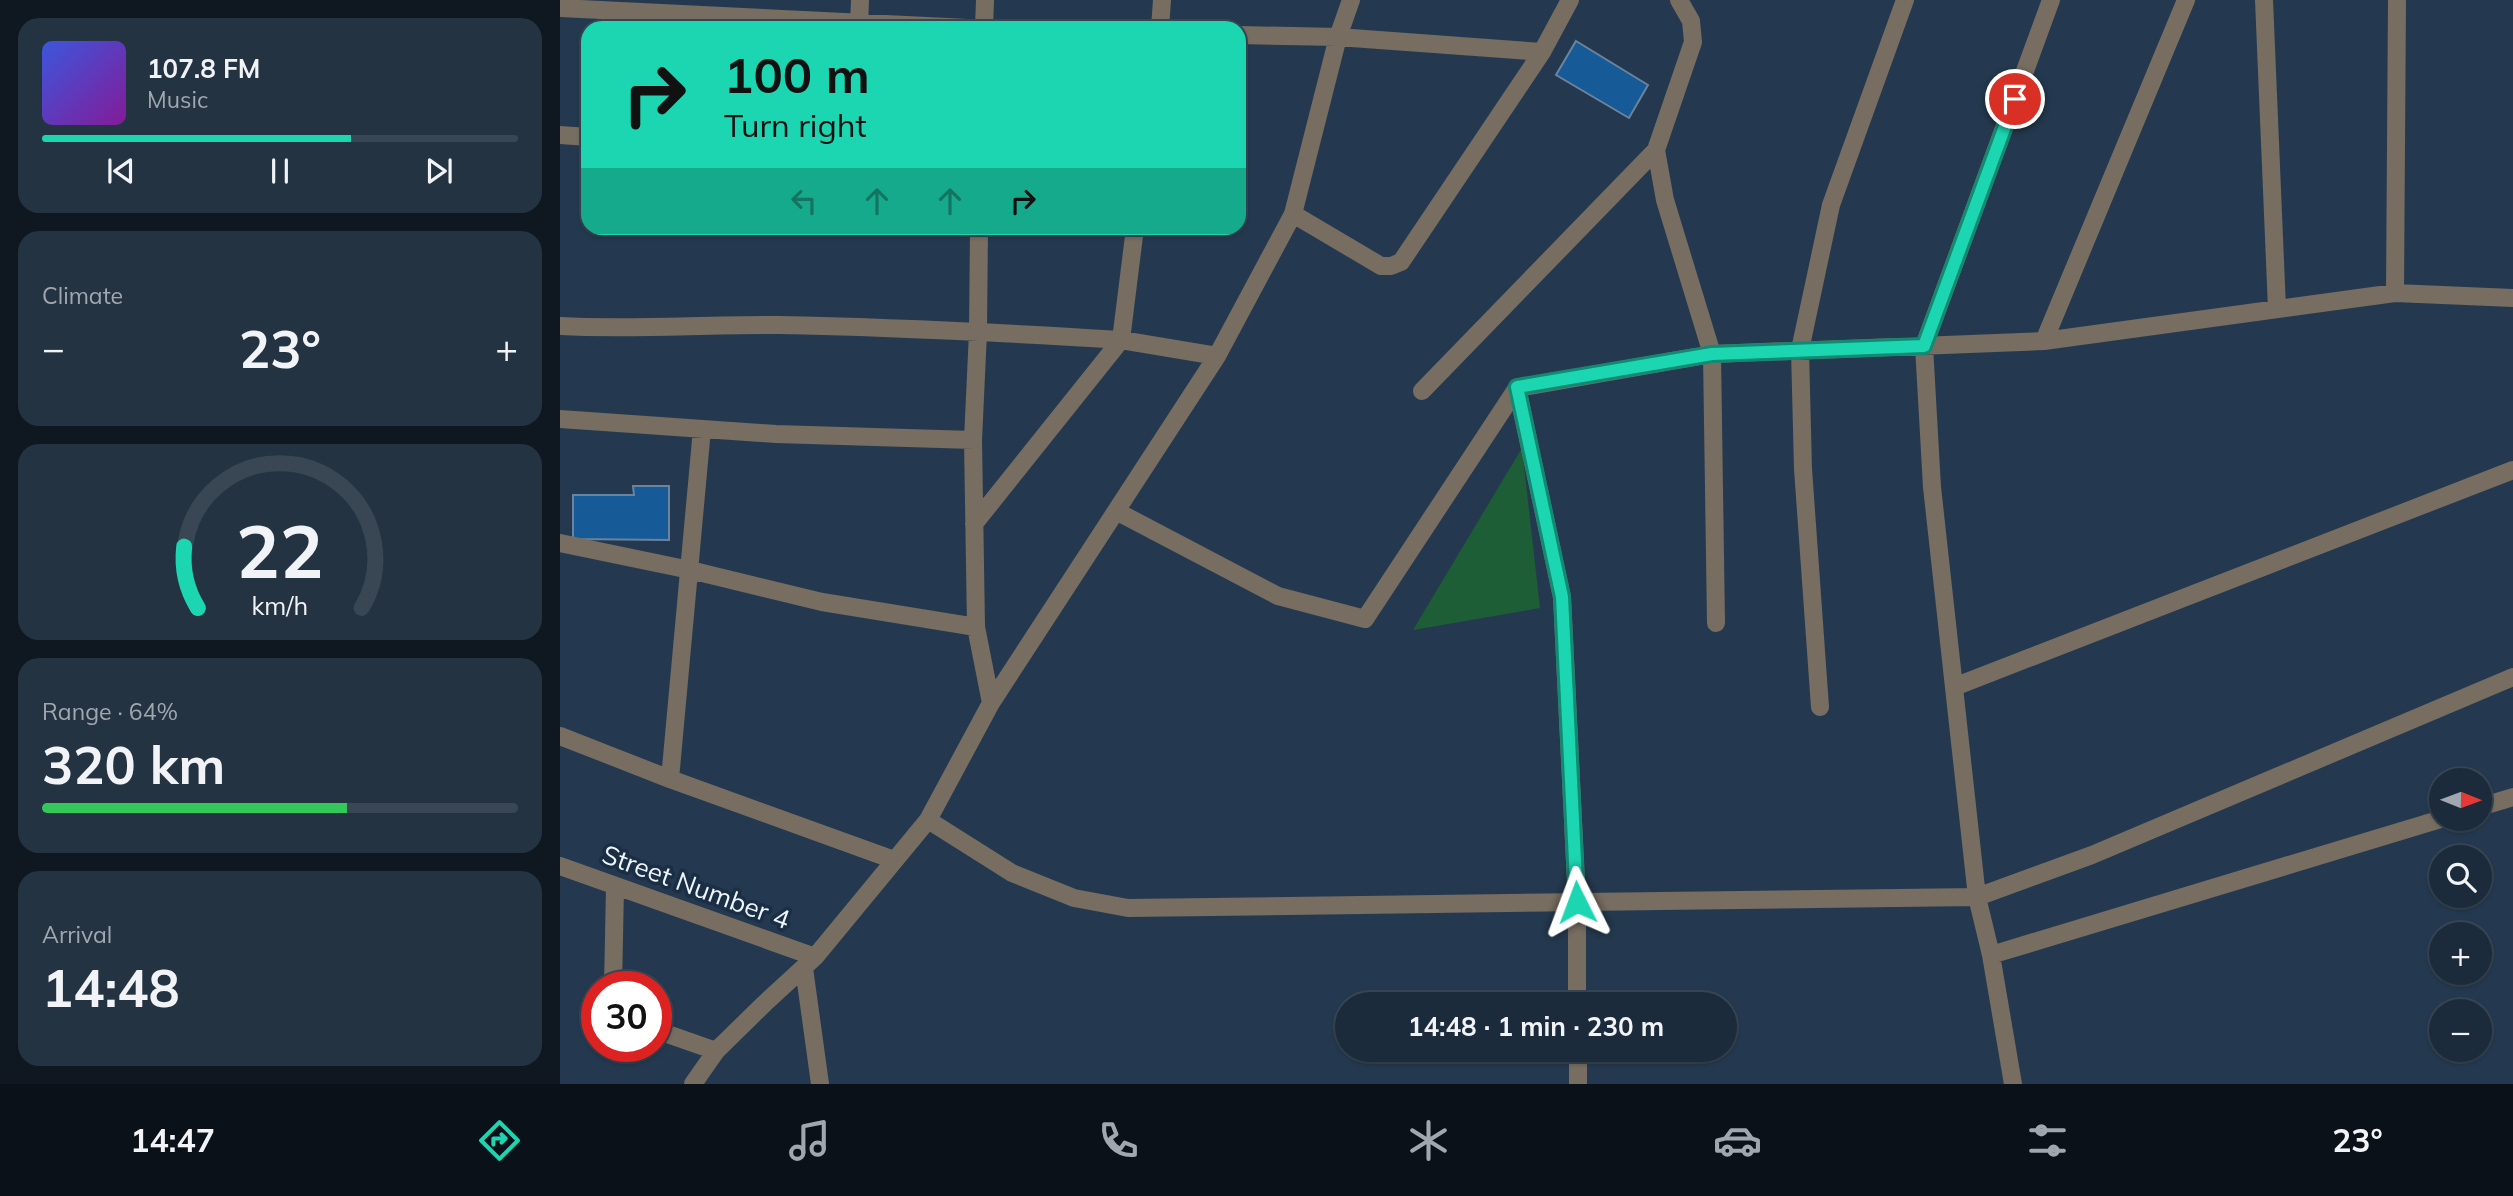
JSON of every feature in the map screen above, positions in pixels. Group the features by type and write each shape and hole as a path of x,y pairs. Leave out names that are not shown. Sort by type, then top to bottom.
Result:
{"street":[{"path":"859,21 860,0"},
{"path":"984,21 985,0"},
{"path":"1160,21 1162,0"},
{"path":"693,1084 716,1051 810,962 928,820 991,703 1217,356 1293,214 1338,37 1351,0"},
{"path":"1293,214 1381,265 1391,266 1401,262 1542,52 1570,0"},
{"path":"1422,391 1656,150 1693,42 1692,21 1679,0"},
{"path":"1820,707 1803,469 1800,350 1831,205 1905,0"},
{"path":"2013,1084 1991,955 1977,897 1932,486 1924,346 2052,0"},
{"path":"2044,341 2186,0"},
{"path":"2264,0 2277,309"},
{"path":"2395,293 2397,0"},
{"path":"560,8 776,21"},
{"path":"1246,35 1338,37 1542,52"},
{"path":"560,135 581,136"},
{"path":"1656,150 1665,200 1712,354 1716,623"},
{"path":"979,235 978,332 972,440 976,627 991,703"},
{"path":"974,524 1121,340 1134,235"},
{"path":"1116,511 1278,596 1365,619 1517,387 1712,354 2044,341 2395,293 2513,298"},
{"path":"560,326 778,325 978,332 1121,340 1217,356"},
{"path":"1517,387 1562,597 1577,902 1577,992"},
{"path":"560,419 776,434 972,440"},
{"path":"670,779 702,429"},
{"path":"1954,687 2513,470"},
{"path":"560,543 690,570 822,602 976,627"},
{"path":"928,820 1012,873 1074,898 1128,908 1977,897 2092,855 2513,677"},
{"path":"560,736 894,860"},
{"path":"2492,803 2513,797"},
{"path":"1991,955 2429,822"},
{"name":"Street Number 4","path":"560,866 810,962"},
{"path":"613,971 615,887"},
{"path":"810,962 820,1084"},
{"path":"672,1036 716,1051"},
{"path":"1578,1062 1578,1084"}],"green space":[{"path":"1522,448 1540,608 1413,630"}],"building":[{"path":"1576,41 1648,85 1629,118 1556,75"},
{"path":"633,486 669,486 669,540 573,539 573,495 634,495"}],"route":[{"path":"1577,902 1562,597 1517,387 1712,354 1924,346 2015,99"}]}
